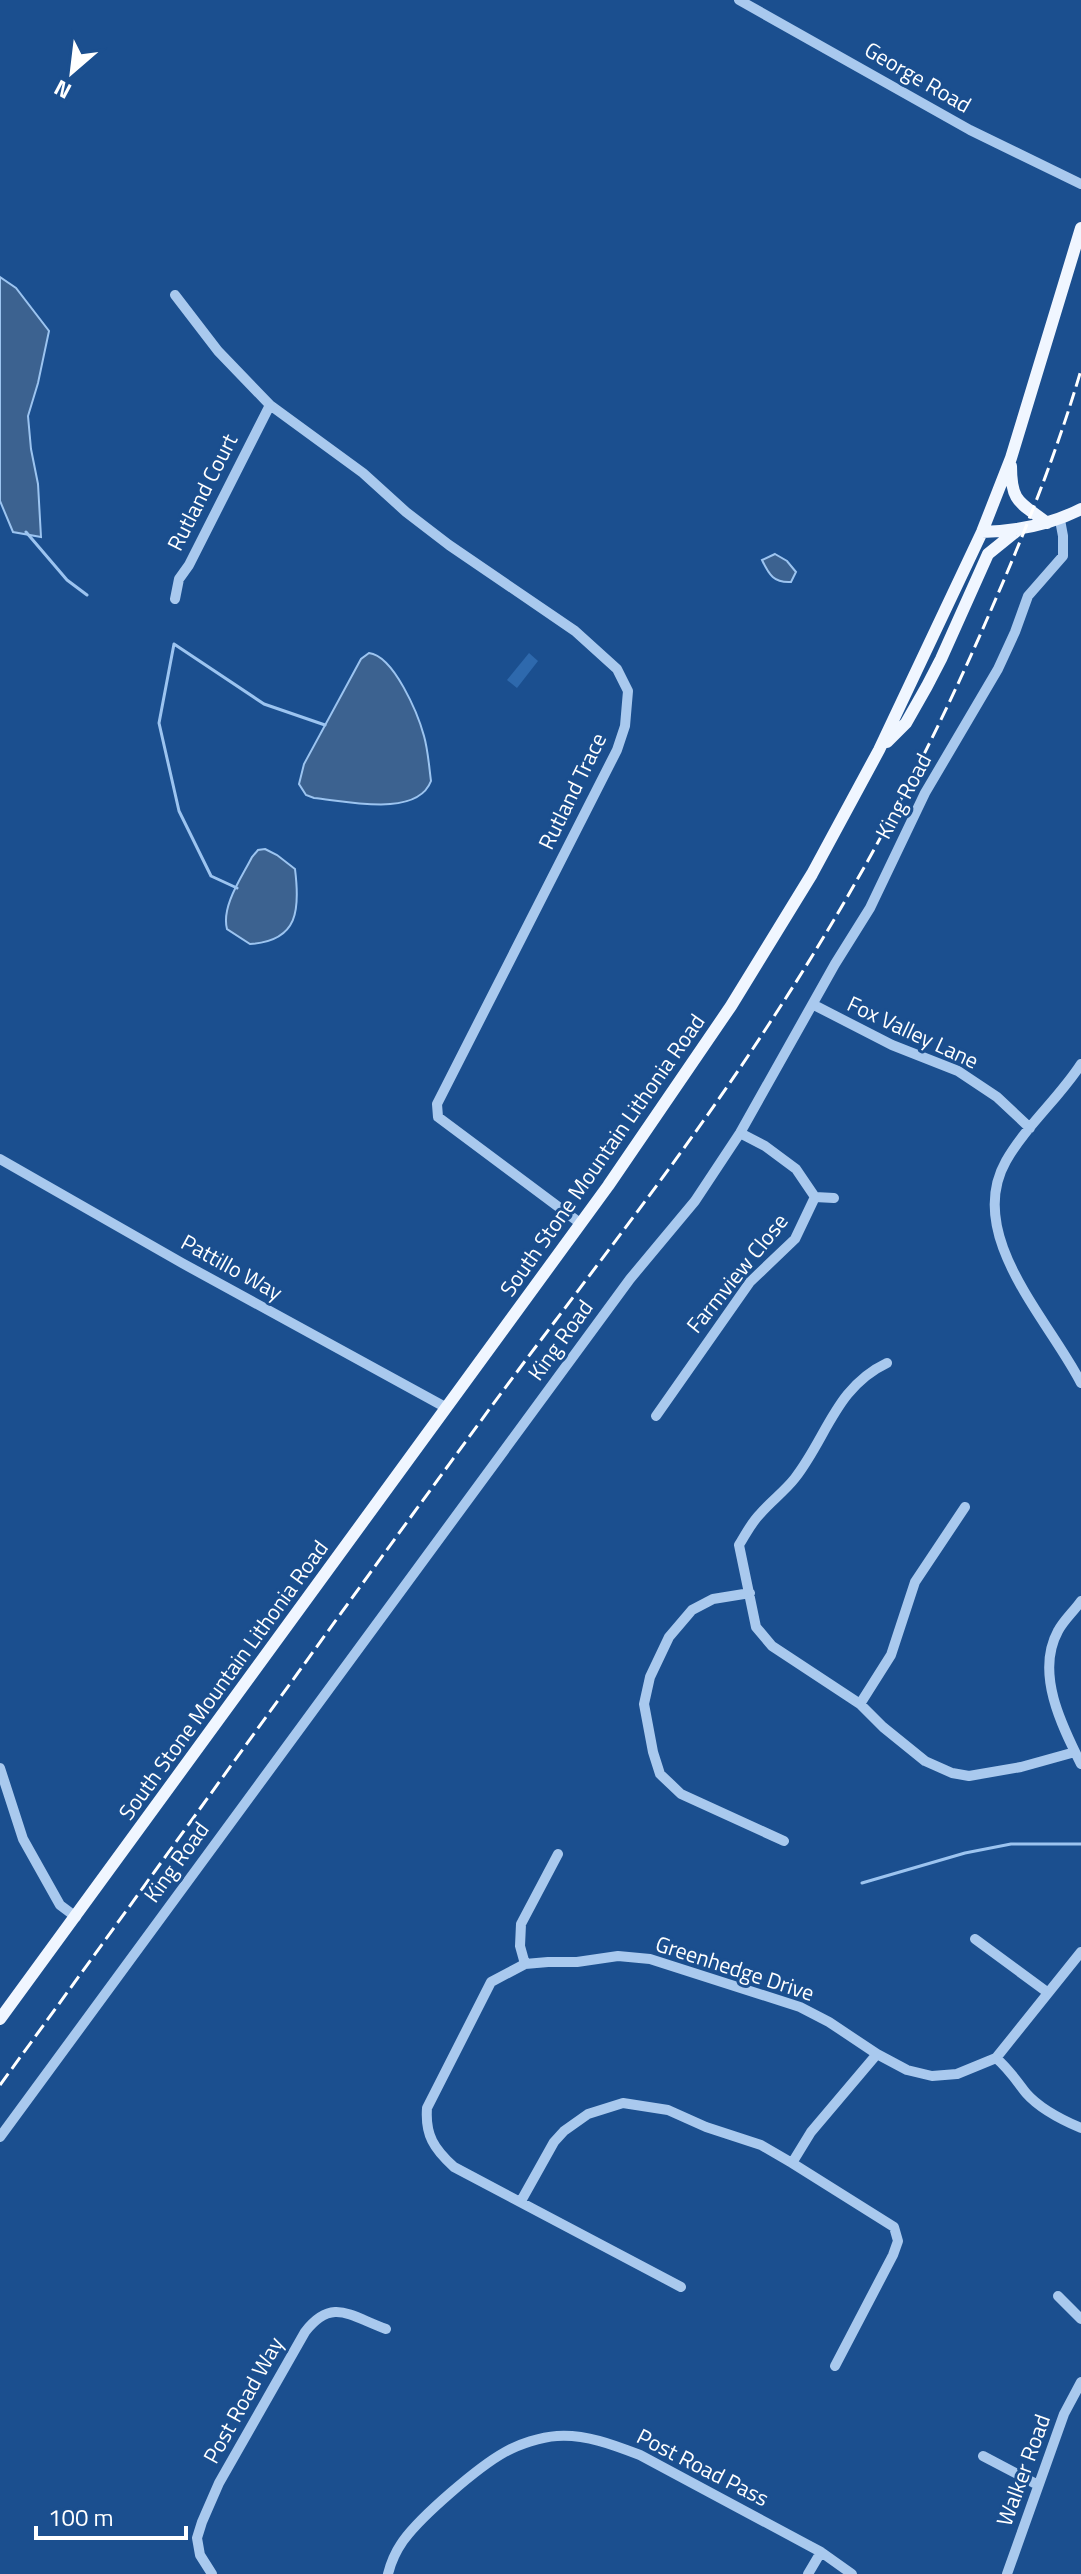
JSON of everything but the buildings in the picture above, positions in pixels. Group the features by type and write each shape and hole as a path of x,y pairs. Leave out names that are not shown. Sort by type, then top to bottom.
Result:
{"main road":[{"name":"South Stone Mountain Lithonia Road","path":"0,2019 683,1078 812,874 879,750 982,532 1011,458 1081,228"},
{"path":"1011,458 1011,488 1018,501 1047,523"},
{"path":"982,532 1019,529 1060,520 1081,509"},
{"path":"879,750 906,723 920,699 988,554 1019,529"}],"street":[{"name":"George Road","path":"739,0 970,130 1081,184"},
{"name":"Rutland Trace","path":"175,295 218,351 270,405 363,473 449,545 575,631 617,669 628,691 625,726 617,750 437,1104 438,1117 580,1223"},
{"name":"Rutland Court","path":"175,599 179,579 270,405"},
{"name":"King Road","path":"0,2137 630,1279 695,1201 740,1133 870,908 925,793 998,669 1028,596 1063,556 1060,520"},
{"name":"Fox Valley Lane","path":"814,1005 892,1045 958,1071 997,1097 1030,1128"},
{"path":"1081,1065 1005,1162 995,1200 994,1224 1005,1258 1081,1383"},
{"path":"740,1133 765,1146 796,1169 815,1197 834,1198"},
{"name":"Pattillo Way","path":"0,1159 445,1407"},
{"name":"Farmview Close","path":"656,1416 750,1282 795,1239 815,1197"},
{"path":"887,1363 859,1380 839,1405 794,1479 757,1517 739,1545 756,1627 772,1646 860,1704 925,1761 952,1773 969,1776 1021,1767 1075,1752"},
{"path":"860,1704 891,1655 915,1582 965,1507"},
{"path":"750,1593 713,1599 692,1610 669,1637 650,1677 644,1704 660,1774 670,1784 681,1794 784,1841"},
{"path":"1081,1601 1057,1632 1048,1660 1049,1684 1081,1764"},
{"path":"0,1768 23,1839 60,1905 76,1917"},
{"path":"525,1964 520,1946 521,1924 558,1854"},
{"path":"975,1939 1047,1992"},
{"name":"Greenhedge Drive","path":"681,2287 454,2167 436,2151 426,2123 427,2108 491,1982 525,1964 577,1962 618,1956 650,1959 800,2007 907,2070 932,2076 957,2074 996,2058 1081,1952"},
{"path":"792,2163 811,2132 877,2054"},
{"path":"996,2058 1009,2069 1028,2096 1056,2117 1081,2128"},
{"path":"521,2201 554,2142 564,2131 588,2114 623,2103 668,2110 706,2127 761,2145 894,2227 898,2241 893,2255 835,2366"},
{"path":"1058,2296 1081,2319"},
{"name":"Post Road Way","path":"212,2574 200,2555 197,2538 205,2513 305,2332 325,2312 338,2311 386,2329"},
{"name":"Walker Road","path":"1007,2574 1064,2414 1081,2382"},
{"name":"Post Road Pass","path":"388,2574 404,2539 486,2464 507,2450 557,2436 586,2438 640,2455 821,2552 852,2574"},
{"path":"983,2456 1038,2485"},
{"path":"808,2574 821,2552"}],"shaded area":[{"path":"0,277 16,288 49,331 28,416 38,484 41,537 13,532 0,501"},
{"path":"775,554 787,561 796,572 791,582 776,579 767,570 762,560"},
{"path":"369,653 387,664 411,701 425,741 431,781 423,792 411,800 396,803 361,804 306,795 299,784 304,764 361,659"},
{"path":"529,653 538,661 517,688 507,680"},
{"path":"265,849 295,869 296,910 287,929 278,937 250,944 227,929 227,911 252,857 258,850"}],"waterway":[{"path":"26,532 67,580 87,595"},
{"path":"237,888 211,876 179,811 159,723 174,644 264,704 325,725"},
{"path":"862,1883 965,1853 1011,1844 1081,1844"}],"railway":[{"path":"0,2085 480,1422 700,1126 801,975 889,822 967,664 1040,492 1081,370"}]}
